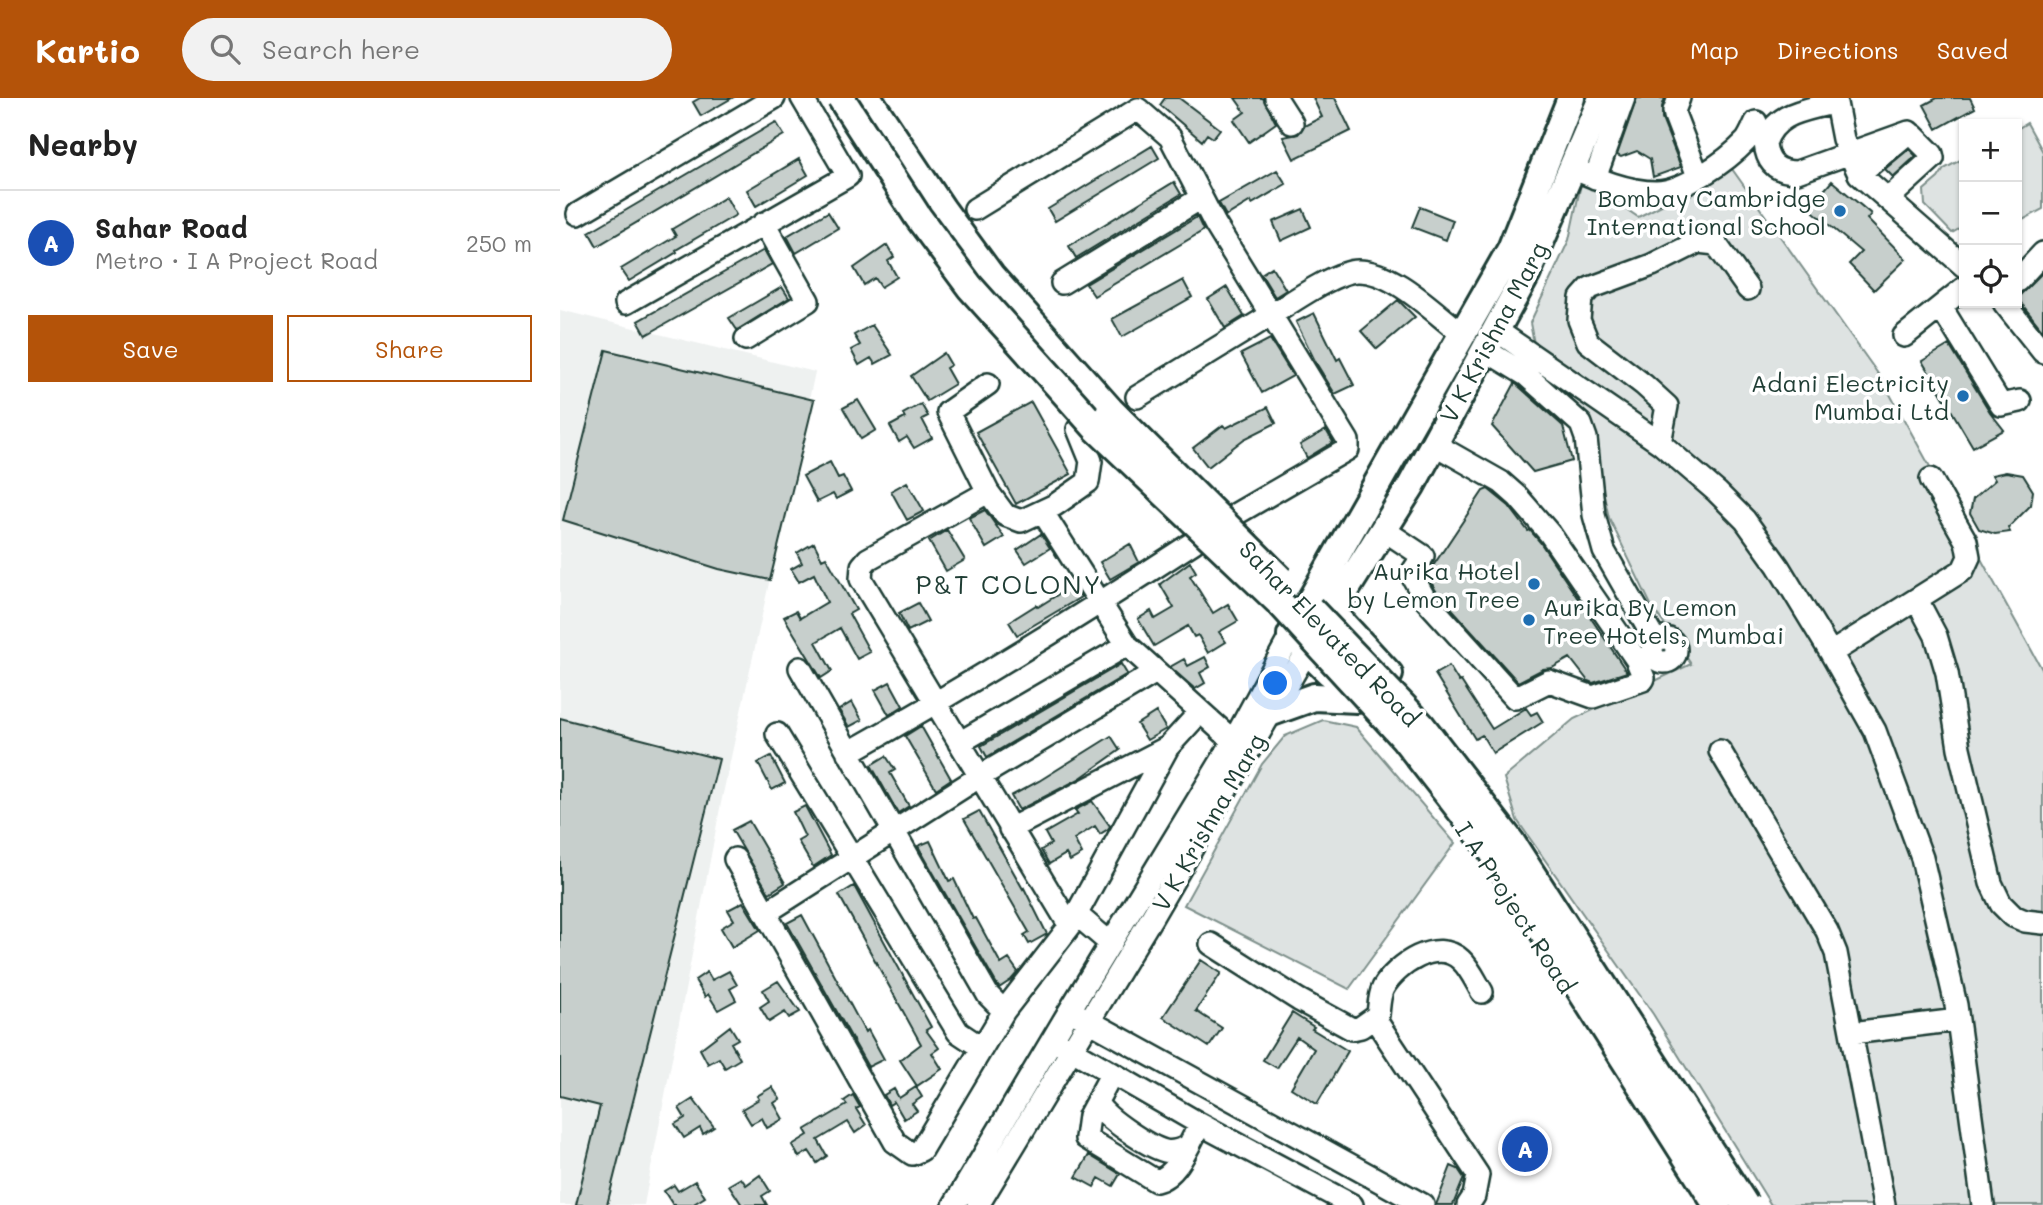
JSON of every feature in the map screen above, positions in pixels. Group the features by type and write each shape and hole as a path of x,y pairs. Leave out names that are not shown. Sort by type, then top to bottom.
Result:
{"main road":[{"name":"Sahar Elevated Road","path":"841,98 918,217 979,297 1097,429 1282,605 1404,738 1492,851 1717,1205"},
{"name":"Sahar Elevated Road","path":"868,98 942,209 992,276 1114,414 1290,589 1421,725 1511,842 1745,1205"},
{"name":"V K Krishna Marg","path":"1324,603 1350,584 1434,444 1491,340 1571,98"},
{"name":"V K Krishna Marg","path":"1299,643 1324,603 1464,335 1584,173 1602,98"},
{"path":"1350,584 1352,618 1363,646"},
{"path":"1324,603 1424,715 1490,796 1546,875 1755,1205"},
{"name":"I A Project Road","path":"1299,643 1357,699 1424,773 1486,855 1705,1205"},
{"path":"1272,712 1314,697 1357,699"}],"street":[{"path":"578,214 774,98"},
{"path":"626,303 848,176 802,98"},
{"path":"1276,98 1292,123"},
{"path":"1624,98 1584,173 1634,190 1659,192 1687,183 1717,165 1747,139 1756,122"},
{"path":"1679,98 1675,116 1698,176"},
{"path":"1909,132 1848,153 1793,172 1775,167 1769,161 1766,150 1766,139 1781,118 1835,100 1848,153 1894,193 1959,261"},
{"path":"975,209 1138,108 1170,137 1200,198 1348,441 1348,449 1237,514"},
{"path":"1867,168 1907,134 1913,135 1933,158 1894,193"},
{"path":"1062,283 1200,198"},
{"path":"746,339 808,301 764,223"},
{"path":"1660,443 1667,406 1588,342 1579,320 1581,298 1590,288 1652,265 1698,242 1716,244 1748,289"},
{"path":"2022,276 2043,253"},
{"path":"1137,397 1327,281 1357,271 1388,277 1464,335"},
{"path":"1904,336 1959,292"},
{"path":"1941,307 2001,405 2021,401"},
{"path":"2008,308 2043,352"},
{"path":"1491,340 1660,443 1717,492 1745,520 1778,566 1831,653 1875,731 1922,858 1958,1020 1983,1205"},
{"path":"1384,530 1423,556 1411,574 1425,599 1515,698 1549,681 1593,697 1643,680 1649,652 1604,551 1594,515 1586,438 1581,424 1491,340"},
{"path":"988,384 948,412 988,492 1005,515 1021,521 1088,482 1091,461 1078,429"},
{"path":"1434,444 1501,481 1518,497 1649,652"},
{"path":"1831,653 1963,570 1969,557 1966,541 1931,479"},
{"path":"988,492 868,559 862,566 861,579 1010,829 1073,920 1111,944"},
{"path":"1042,511 1127,645 1240,748"},
{"path":"848,753 937,703 1099,604 1194,542"},
{"path":"1917,600 1936,636 1947,673 1959,748 1991,883 2001,904 2013,916 2025,921 2043,923"},
{"name":"V K Krishna Marg","path":"954,1205 1111,944 1240,748 1272,712 1299,643"},
{"name":"V K Krishna Marg","path":"978,1205 1152,918 1240,748 1299,643"},
{"path":"959,743 1127,645"},
{"path":"800,668 988,995 1004,1011"},
{"path":"767,912 979,777 1156,672"},
{"path":"735,859 895,1142 912,1154 921,1150 1004,1011 1073,920 1168,747 1200,712"},
{"path":"777,734 958,1032 982,1048"},
{"path":"1010,829 1168,747"},
{"path":"1720,751 1826,930 1836,953 1884,1205"},
{"path":"1211,944 1299,1000 1352,1029 1375,1019 1378,1015 1381,990 1391,977 1410,962 1431,952 1446,952 1462,961 1482,992"},
{"path":"1070,1010 1423,1205"},
{"path":"1375,1019 1478,1175 1474,1196 1468,1205"},
{"path":"1852,1033 1958,1020"},
{"path":"1052,1039 1200,1124 1352,1205"},
{"path":"1112,1073 1089,1116 1086,1138 1143,1175 1156,1181 1163,1180 1178,1163 1200,1124"},
{"path":"1097,1103 1101,1110 1123,1128 1164,1151 1175,1152 1188,1145"}],"shaded area":[{"path":"2027,123 2043,152 2043,209 2022,220 2022,182 2022,126"},
{"path":"1959,161 1959,229 1952,233 1925,205 1924,190 1944,169"},
{"path":"1732,169 1881,378 2043,671 2043,1205 1771,1205 1653,1014 1517,820 1504,778 1574,719 1691,664 1651,605 1609,518 1589,426 1526,375 1535,349 1530,323 1569,240 1582,179 1638,217"},
{"path":"560,310 815,372 721,803 644,1205 560,1205"},
{"path":"1323,720 1356,727 1455,843 1349,989 1184,905 1262,764 1285,736"}],"building":[{"path":"700,98 732,98 701,116 693,102"},
{"path":"1165,98 1179,98 1220,129 1213,138 1207,134 1202,141 1160,105"},
{"path":"1235,98 1263,98 1276,123 1249,142 1234,120 1245,112"},
{"path":"1313,98 1335,98 1351,131 1294,159 1283,137 1298,134 1304,126 1322,117"},
{"path":"1637,98 1665,98 1662,119 1681,167 1653,177 1650,159 1637,151 1621,157 1617,155"},
{"path":"1937,98 1970,98 1975,108 1937,129 1924,105"},
{"path":"776,122 784,135 597,246 589,232"},
{"path":"1152,146 1159,158 1055,221 1048,209"},
{"path":"1909,149 1916,156 1893,177 1885,169"},
{"path":"799,159 808,175 756,206 747,190"},
{"path":"1277,170 1286,184 1226,216 1219,203"},
{"path":"1832,181 1871,214 1867,219 1906,259 1874,290 1849,264 1861,252 1809,208"},
{"path":"1174,182 1181,194 1076,258 1069,246"},
{"path":"726,197 736,215 629,281 621,269 676,236 672,229"},
{"path":"1420,207 1453,220 1446,240 1412,227"},
{"path":"1303,209 1311,227 1281,241 1273,222"},
{"path":"828,212 838,228 796,253 787,236"},
{"path":"1197,217 1203,230 1201,232 1094,296 1086,284"},
{"path":"887,245 894,257 888,261 897,277 881,287 875,278 864,285 854,268"},
{"path":"764,250 772,264 646,335 638,321"},
{"path":"1272,267 1286,290 1275,297 1261,274"},
{"path":"2043,272 2043,331 2022,304 2022,293"},
{"path":"1183,280 1192,297 1122,337 1112,319"},
{"path":"782,287 789,298 737,330 729,318"},
{"path":"1227,287 1244,316 1225,328 1208,299"},
{"path":"1398,300 1415,317 1377,349 1361,331"},
{"path":"1314,313 1337,360 1340,358 1354,385 1335,394 1296,322"},
{"path":"872,325 892,355 875,364 871,358 859,365 851,350 860,345 854,335"},
{"path":"1270,339 1293,376 1262,393 1241,354"},
{"name":"Adani Electricity Mumbai Ltd","path":"1949,345 2004,430 1973,447 1922,361"},
{"path":"606,350 814,400 770,580 719,569 563,520"},
{"path":"944,353 951,365 946,368 955,384 927,401 911,376"},
{"path":"1515,383 1563,426 1572,461 1533,472 1492,426"},
{"path":"858,400 876,430 861,439 843,408"},
{"path":"1031,402 1071,474 1016,504 976,432"},
{"path":"921,404 928,416 922,419 932,438 914,448 907,437 899,442 890,426 905,418 903,414"},
{"path":"1268,407 1276,423 1244,439 1208,467 1193,448 1223,425 1226,428"},
{"path":"1326,430 1333,442 1307,458 1300,445"},
{"path":"830,462 838,478 843,476 851,491 836,499 833,494 817,502 803,476"},
{"path":"2006,472 2023,475 2033,491 2031,505 2008,528 2010,532 1995,534 1979,529 1970,513 1973,499 1995,480 1992,475"},
{"path":"907,482 924,511 907,520 891,491"},
{"name":"Aurika By Lemon Tree Hotels, Mumbai","path":"1488,489 1509,506 1540,542 1627,672 1593,683 1588,681 1570,658 1518,682 1436,591 1427,575 1483,491"},
{"path":"985,510 1004,537 986,548 969,518"},
{"path":"947,530 965,560 946,571 929,541"},
{"path":"1041,534 1050,548 1026,563 1017,550"},
{"path":"814,543 822,559 826,557 856,610 849,614 870,652 857,659 840,628 816,642 832,671 821,678 784,617 796,611 800,618 827,602 814,574 799,582 791,569 802,563 797,553"},
{"path":"1130,544 1139,562 1110,579 1100,562"},
{"path":"1190,562 1196,572 1190,576 1213,613 1228,604 1238,621 1219,632 1226,642 1208,653 1198,635 1194,637 1188,626 1154,646 1138,619 1151,611 1155,619 1174,608 1160,584"},
{"path":"1073,585 1081,597 1017,635 1009,622"},
{"path":"918,603 928,621 908,631 899,613"},
{"path":"1205,657 1210,667 1200,673 1205,683 1195,689 1170,667 1184,659 1188,666"},
{"path":"1121,664 1127,674 987,757 981,746"},
{"path":"1449,666 1492,729 1526,708 1531,715 1537,712 1543,722 1493,753 1482,735 1475,739 1435,674"},
{"path":"890,682 903,706 889,715 875,690"},
{"path":"852,702 862,720 849,727 839,710"},
{"path":"1156,712 1166,729 1147,740 1137,724"},
{"path":"560,718 719,759 607,1205 576,1205 600,1106 560,1096"},
{"path":"921,726 951,779 936,789 905,736"},
{"path":"1111,736 1120,750 1079,779 1019,810 1011,796"},
{"path":"771,756 785,783 772,790 758,763"},
{"path":"886,756 895,770 890,773 909,806 898,813 871,765"},
{"path":"1092,801 1110,826 1108,829 1100,834 1095,826 1074,839 1082,854 1070,861 1066,854 1049,864 1041,850 1051,844 1045,833 1078,814 1075,810"},
{"path":"805,806 831,855 813,867 798,841 805,837 793,812"},
{"path":"979,811 1024,888 1047,934 1029,944 1024,935 1029,932 964,819"},
{"path":"749,821 785,883 769,893 732,830"},
{"path":"930,841 949,881 954,879 973,919 976,918 1001,964 1009,959 1018,972 999,988 918,846"},
{"path":"854,886 931,1027 926,1030 939,1048 932,1053 942,1069 917,1086 900,1060 921,1044 839,895"},
{"path":"743,902 760,930 732,947 721,928 734,920 728,910"},
{"path":"802,915 865,1032 868,1030 884,1059 868,1067 787,923"},
{"path":"1201,960 1221,973 1196,1011 1222,1028 1209,1047 1163,1017"},
{"path":"729,971 737,985 730,989 736,1000 718,1010 708,994 705,997 695,980 707,972 712,980"},
{"path":"778,981 800,1012 789,1018 785,1012 769,1022 760,1007 769,1001 763,990"},
{"path":"1292,1013 1348,1051 1317,1104 1291,1088 1314,1049 1297,1037 1277,1068 1263,1060"},
{"path":"730,1026 738,1039 731,1043 740,1059 725,1068 719,1058 708,1064 700,1049"},
{"path":"772,1087 780,1099 774,1103 783,1119 767,1128 762,1118 751,1124 742,1109"},
{"path":"916,1087 922,1097 912,1104 917,1111 904,1119 894,1102 889,1105 884,1095 894,1089 899,1098"},
{"path":"853,1095 860,1107 856,1109 866,1125 855,1133 848,1122 818,1140 827,1156 817,1163 809,1151 799,1157 792,1145 808,1135 805,1130 847,1105 844,1101"},
{"path":"693,1099 714,1127 703,1134 700,1128 684,1138 675,1124 685,1118 679,1108"},
{"path":"1089,1155 1120,1174 1113,1186 1099,1178 1094,1187 1076,1177"},
{"path":"1451,1166 1458,1169 1464,1178 1453,1205 1436,1205"},
{"path":"760,1175 770,1191 762,1196 767,1205 742,1205 729,1185 741,1178 746,1185"},
{"path":"695,1181 705,1197 692,1205 673,1205 664,1191 674,1185 678,1191"}],"place":[{"name":"Bombay Cambridge International School","path":"1840,211"},
{"name":"Adani Electricity Mumbai Ltd","path":"1963,396"},
{"name":"Aurika Hotel by Lemon Tree","path":"1534,584"},
{"name":"Aurika By Lemon Tree Hotels, Mumbai","path":"1529,620"},
{"name":"Sahar Road","path":"1525,1149"}],"district":[{"name":"P&T COLONY","path":"1009,584"}]}
